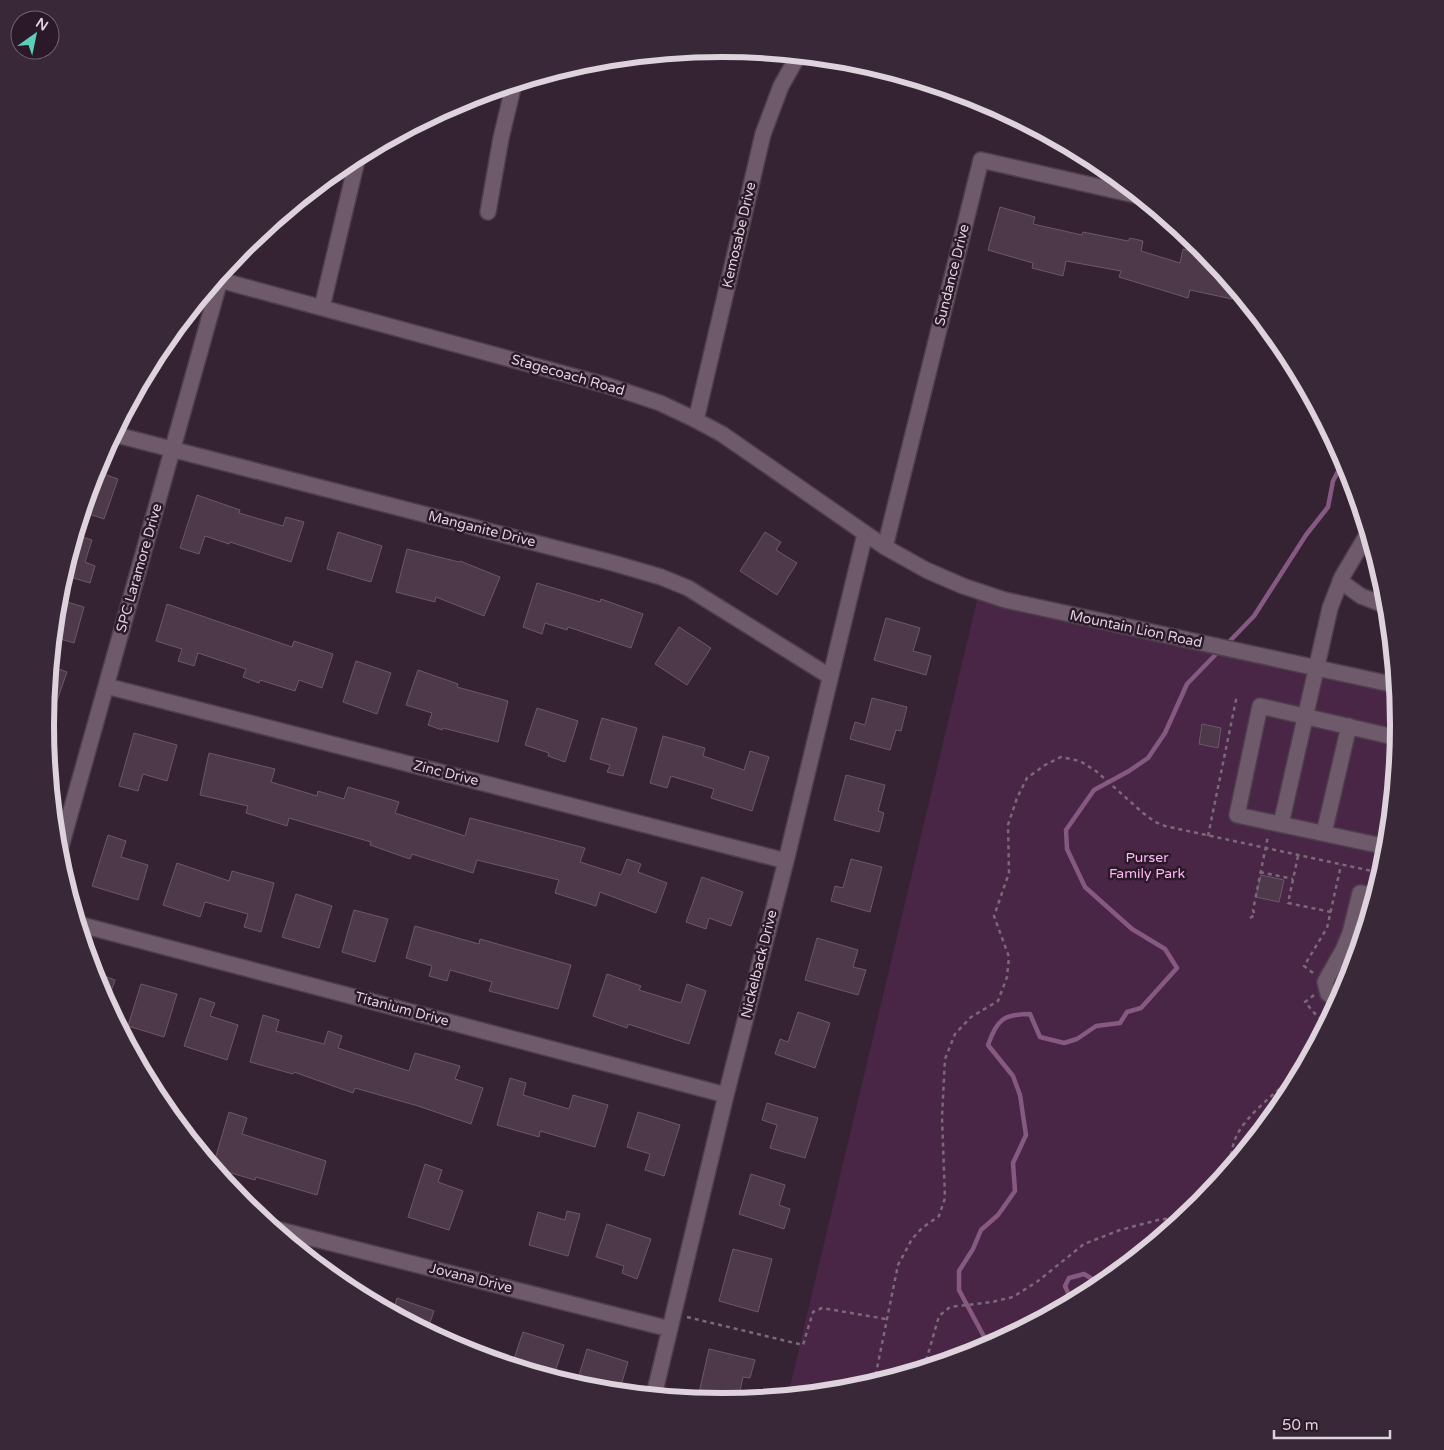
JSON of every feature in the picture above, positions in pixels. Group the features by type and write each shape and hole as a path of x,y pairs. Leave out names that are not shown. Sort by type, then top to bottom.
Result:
{"street":[{"name":"Kemosabe Drive","path":"696,420 763,134 781,86 795,61"},
{"path":"488,212 501,138 512,90"},
{"name":"Sundance Drive","path":"885,548 981,160 1126,193"},
{"path":"322,307 356,166"},
{"name":"Stagecoach Road","path":"223,281 609,386 660,403 722,434 885,548"},
{"name":"SPC Laramore Drive","path":"64,836 215,290"},
{"name":"Manganite Drive","path":"120,436 614,563 661,577 688,588 829,676"},
{"name":"Nickelback Drive","path":"655,1390 726,1095 786,861 864,534"},
{"path":"1276,823 1305,716 1330,608 1340,581 1364,540"},
{"name":"Mountain Lion Road","path":"885,548 926,570 963,586 1005,600 1389,684"},
{"path":"1340,581 1367,598 1378,603"},
{"name":"Zinc Drive","path":"106,686 786,861"},
{"path":"1379,845 1237,815 1260,706 1390,736"},
{"path":"1324,834 1349,726"},
{"path":"1332,997 1328,994 1325,982 1346,941 1360,893 1368,894"},
{"name":"Titanium Drive","path":"85,926 726,1095"},
{"name":"Jovana Drive","path":"286,1231 672,1321"}],"path":[{"path":"1208,836 1237,695"},
{"path":"876,1375 898,1265 906,1249 922,1228 939,1216 945,1198 942,1117 944,1059 955,1034 971,1017 998,1001 1007,977 1009,957 994,916 1009,872 1008,825 1027,778 1044,765 1061,757 1080,761 1096,771 1155,822 1165,826 1373,872"},
{"path":"1250,918 1255,915 1253,910 1265,849 1276,823"},
{"path":"1298,856 1288,903 1331,912"},
{"path":"1316,975 1304,966 1327,928 1341,865"},
{"path":"1260,872 1293,879"},
{"path":"1315,989 1316,993 1305,1002 1322,1019"},
{"path":"1231,1158 1233,1147 1242,1127 1252,1115 1285,1085"},
{"path":"926,1361 939,1316 950,1307 992,1302 1013,1297 1038,1281 1084,1244 1120,1230 1173,1218"},
{"path":"672,1321 803,1345 813,1312 822,1308 886,1319"}],"green space":[{"name":"Purser Family Park","path":"979,592 1389,684 1389,769 1385,812 1367,898 1355,940 1321,1021 1301,1059 1278,1096 1224,1166 1195,1198 1129,1255 1093,1281 1056,1304 1018,1324 937,1358 852,1380 789,1390"}],"building":[{"path":"1000,207 1035,217 1033,224 1082,235 1083,232 1128,241 1130,238 1143,241 1141,251 1180,263 1183,249 1196,253 1233,295 1232,299 1190,290 1188,298 1119,277 1121,271 1066,261 1063,276 1032,268 1033,263 988,250"},
{"path":"103,474 118,479 104,519 88,514"},
{"path":"197,495 240,510 239,513 283,526 286,517 304,522 291,562 205,536 199,554 180,548"},
{"path":"338,532 382,546 371,582 327,569"},
{"path":"765,532 781,542 776,550 797,563 777,595 740,571"},
{"path":"81,537 92,540 85,562 95,566 90,583 71,577"},
{"path":"407,549 460,561 500,577 484,616 436,597 435,602 396,592"},
{"path":"537,583 600,602 601,599 643,614 631,648 568,627 567,630 545,623 542,634 523,627"},
{"path":"66,602 84,607 74,643 59,638"},
{"path":"167,604 292,647 294,641 333,654 322,688 299,680 295,691 260,680 259,683 243,677 246,669 198,653 194,666 178,661 182,649 156,641"},
{"path":"886,618 920,628 913,651 931,656 926,675 874,660"},
{"path":"679,627 711,648 687,685 655,664"},
{"path":"356,661 391,673 377,714 343,702"},
{"path":"56,668 67,672 54,708"},
{"path":"418,670 458,684 457,687 508,701 498,742 443,728 442,730 428,725 432,713 406,705"},
{"path":"872,698 907,707 901,731 896,730 890,750 850,739 855,722 865,725"},
{"path":"537,708 578,721 565,762 548,756 549,753 525,745"},
{"path":"602,718 637,728 623,776 607,772 610,765 590,759"},
{"path":"1202,724 1221,728 1218,748 1199,744"},
{"path":"134,733 177,745 167,781 143,774 138,791 119,786"},
{"path":"663,736 705,748 703,756 744,770 750,751 769,757 752,811 711,798 714,789 671,776 667,788 650,783"},
{"path":"209,753 275,769 271,782 317,796 318,791 344,799 348,787 399,802 395,813 465,836 470,818 585,848 580,862 621,875 627,859 641,864 638,872 667,883 656,913 600,892 596,906 555,893 559,880 477,860 473,873 412,854 410,859 370,845 371,842 289,818 287,826 246,813 248,806 200,795"},
{"path":"846,775 885,785 878,811 884,813 879,832 834,820"},
{"path":"108,835 126,841 121,857 148,865 138,900 92,886"},
{"path":"851,859 882,867 870,912 831,901 835,886 843,888"},
{"path":"177,863 229,881 232,871 274,883 261,932 244,927 248,914 205,902 200,917 163,905"},
{"path":"1261,875 1284,880 1279,902 1256,897"},
{"path":"702,877 743,892 731,926 709,918 706,929 686,922"},
{"path":"296,894 332,906 319,948 282,937"},
{"path":"354,910 388,919 375,962 342,952"},
{"path":"415,926 479,944 480,939 571,965 558,1009 489,991 492,982 450,970 447,981 429,976 432,966 406,958"},
{"path":"817,938 858,950 853,967 866,970 858,995 805,980"},
{"path":"607,974 641,986 639,990 681,1003 687,984 706,991 689,1044 628,1024 627,1028 593,1016"},
{"path":"103,976 115,980 110,993"},
{"path":"141,984 177,994 164,1037 128,1026"},
{"path":"200,998 215,1003 210,1016 238,1025 227,1060 184,1046"},
{"path":"798,1012 830,1023 815,1068 775,1054 780,1039 788,1042"},
{"path":"263,1015 279,1020 276,1031 324,1044 328,1031 342,1036 338,1048 409,1071 415,1053 460,1066 455,1079 483,1088 471,1124 355,1088 353,1093 294,1072 293,1074 250,1062"},
{"path":"510,1078 526,1083 523,1095 569,1109 573,1095 608,1105 595,1147 540,1131 539,1137 497,1125"},
{"path":"767,1103 818,1118 805,1158 770,1148 777,1125 762,1120"},
{"path":"229,1112 247,1118 242,1134 326,1161 317,1195 256,1177 255,1180 225,1171 215,1160"},
{"path":"638,1112 680,1125 664,1176 645,1170 650,1154 627,1147"},
{"path":"425,1164 442,1170 438,1182 463,1191 449,1230 408,1217"},
{"path":"751,1174 785,1185 779,1205 790,1209 784,1229 739,1214"},
{"path":"567,1211 580,1214 568,1256 529,1245 538,1212 565,1220"},
{"path":"607,1224 651,1239 637,1279 622,1273 624,1266 596,1257"},
{"path":"733,1249 772,1259 758,1312 719,1301"},
{"path":"397,1298 434,1311 429,1325 394,1307"},
{"path":"523,1332 564,1345 555,1371 514,1360"},
{"path":"587,1349 628,1362 621,1385 578,1377"},
{"path":"709,1349 755,1360 750,1378 743,1377 740,1393 699,1392"}],"waterway":[{"path":"1225,646 1254,616 1306,535 1328,507 1333,481 1339,469"},
{"path":"985,1339 959,1290 959,1271 973,1249 981,1230 998,1215 1015,1191 1013,1163 1026,1135 1020,1095 1013,1076 988,1045 998,1024 1014,1015 1030,1014 1040,1037 1064,1043 1077,1039 1096,1026 1120,1023 1127,1012 1141,1008 1177,968 1165,949 1132,929 1085,887 1067,849 1066,830 1094,790 1148,758 1165,733 1187,684 1219,651"},
{"path":"1069,1296 1065,1286 1069,1278 1084,1274 1094,1280"}]}
